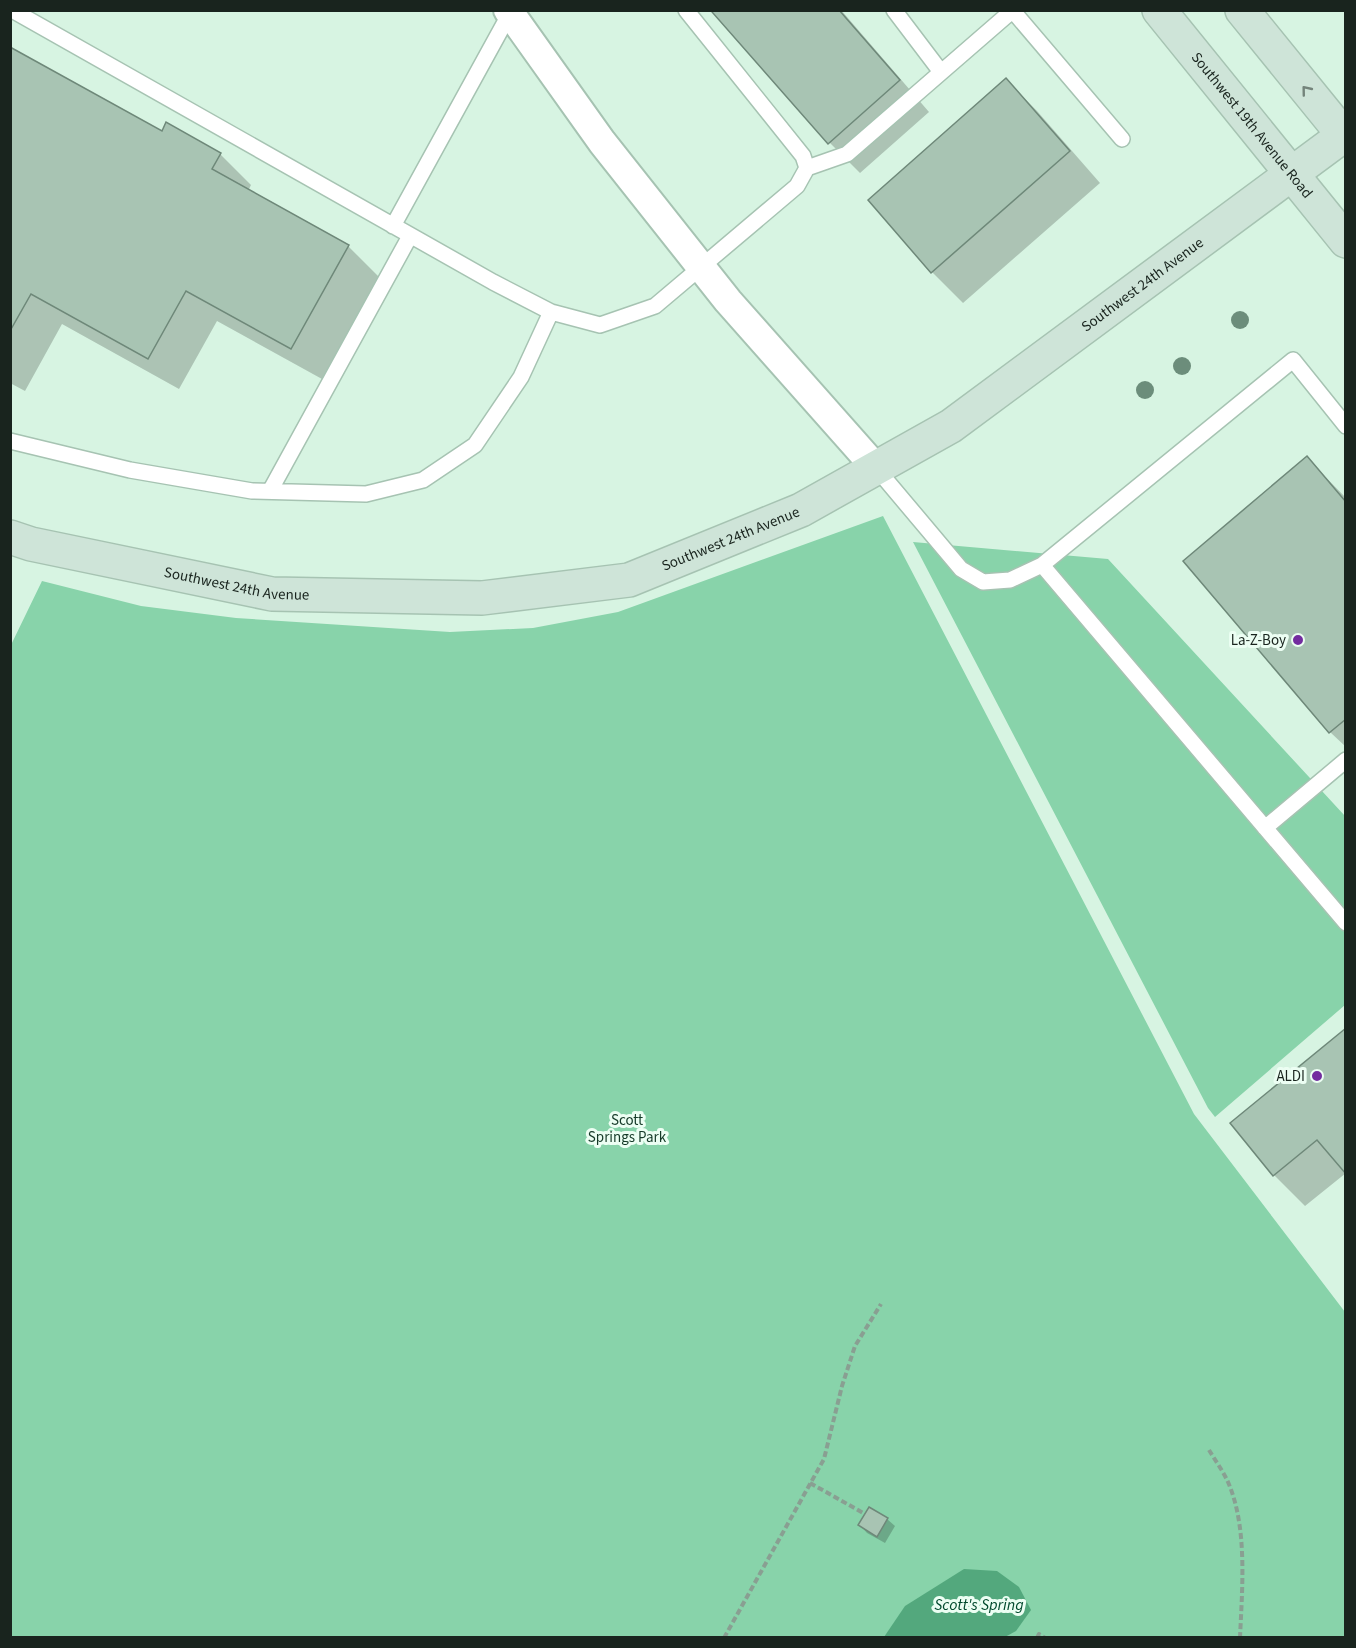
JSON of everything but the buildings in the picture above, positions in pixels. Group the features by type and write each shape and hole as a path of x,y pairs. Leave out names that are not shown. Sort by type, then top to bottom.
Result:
{"street":[{"name":"Southwest 19th Avenue Road","path":"1159,10 1346,241"},
{"path":"1242,10 1345,137"},
{"path":"509,12 602,142 728,301 876,468"},
{"name":"Southwest 24th Avenue","path":"10,537 31,544 272,594 482,598 628,580 801,510 951,426 1290,174 1345,137"}],"lane":[{"path":"12,10 493,282 551,312 600,325 656,306 797,186 807,168 847,154 1013,11 1122,139"},
{"path":"686,10 803,156 807,168"},
{"path":"894,10 941,72"},
{"path":"393,226 509,12"},
{"path":"270,491 410,236"},
{"path":"10,441 130,470 252,491 366,494 423,480 475,445 521,376 551,312"},
{"path":"876,468 961,569 982,582 1010,580 1042,565 1293,360 1346,426"},
{"path":"1042,565 1346,923"},
{"path":"1265,828 1346,760"}],"path":[{"path":"724,1638 824,1459 842,1386 855,1346 881,1304"},
{"path":"1209,1450 1228,1481 1241,1536 1240,1638"},
{"path":"810,1483 865,1514"},
{"path":"1037,1638 1039,1634 1045,1638"}],"green space":[{"name":"Scott Springs Park","path":"883,516 1194,1114 1345,1312 1345,1637 11,1637 10,647 42,581 141,606 236,618 450,632 533,628 618,612"},
{"path":"913,542 1108,559 1345,816 1345,1005 1215,1117 1208,1108"}],"water":[{"name":"Scott's Spring","path":"964,1569 997,1571 1019,1587 1031,1610 1016,1631 1005,1637 884,1637 905,1606"}],"place":[{"name":"La-Z-Boy","path":"1298,640"},
{"name":"ALDI","path":"1317,1076"}]}
